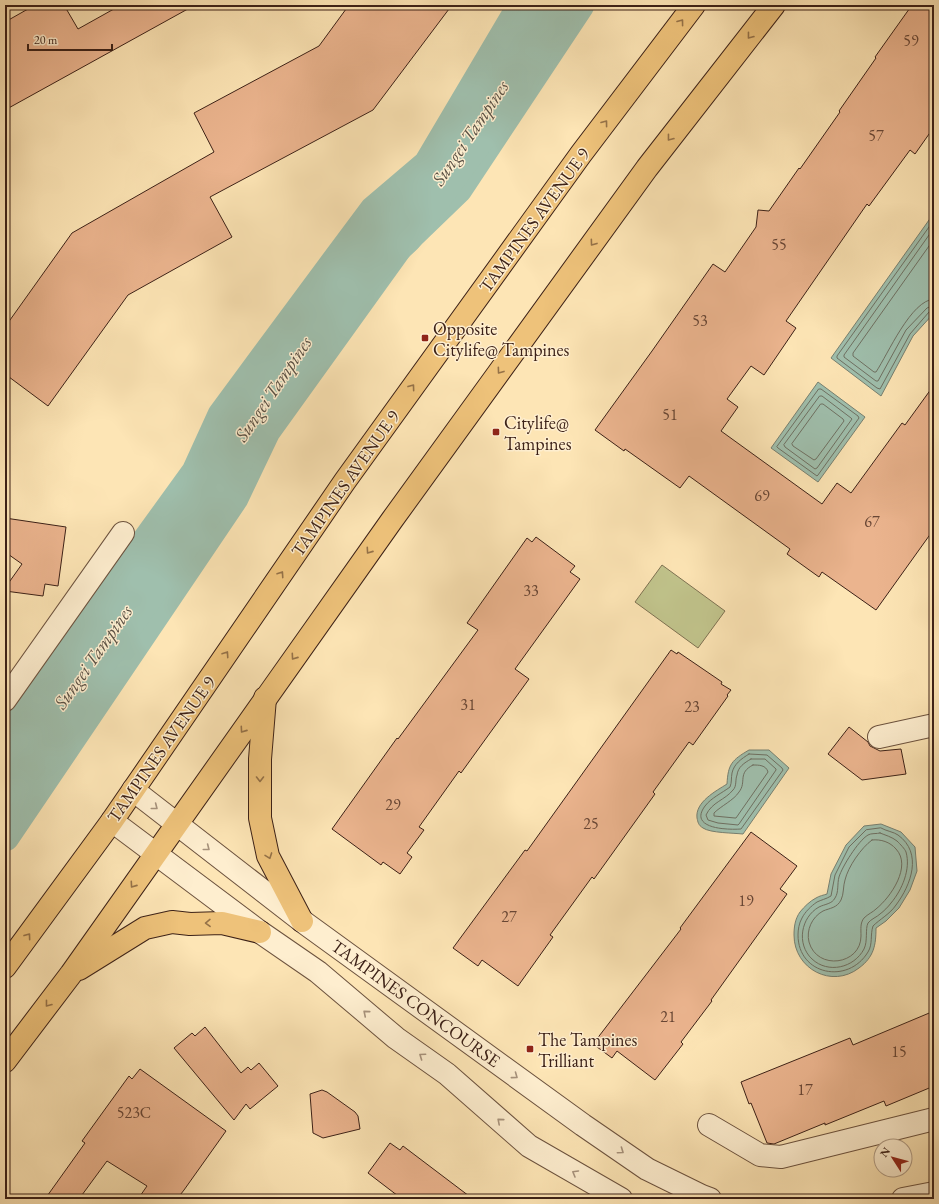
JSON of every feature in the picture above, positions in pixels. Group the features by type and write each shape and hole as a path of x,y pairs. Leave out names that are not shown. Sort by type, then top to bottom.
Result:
{"main road":[{"name":"TAMPINES AVENUE 9","path":"5,967 112,821 349,474 581,154 694,5"},
{"path":"5,1061 71,974 392,520 647,168 774,5"},
{"path":"265,698 260,759 260,818 268,856 302,921"},
{"path":"71,974 145,928 172,922 190,924 222,923 260,932"}],"street":[{"path":"5,700 123,533"},
{"path":"879,737 934,725"},
{"name":"TAMPINES CONCOURSE","path":"133,790 302,921 577,1120 647,1169 710,1199"},
{"name":"TAMPINES CONCOURSE","path":"112,821 260,932 318,972 396,1038 447,1074 530,1146 622,1199"},
{"path":"709,1126 760,1155 781,1157 934,1119"},
{"path":"903,1199 934,1193"}],"green space":[{"path":"662,565 725,611 698,648 635,602"}],"water":[{"path":"934,213 934,313 913,336 881,396 831,358"},
{"path":"818,382 865,417 818,482 771,448"},
{"path":"749,750 769,750 789,768 743,834 706,830 699,825 698,822 697,812 699,807 707,798 727,784 728,772 732,763"},
{"path":"881,824 901,832 915,847 917,871 910,890 899,908 886,921 876,928 875,945 871,955 864,964 848,974 837,976 827,976 816,972 807,966 800,957 796,947 794,932 797,917 809,902 817,897 827,894 831,874 846,845 864,826"}],"building":[{"path":"35,5 64,5 78,29 121,5 195,5 5,110 5,22"},
{"path":"349,5 452,5 373,110 210,197 232,237 128,295 48,406 5,374 5,327 72,233 214,152 194,113 319,46"},
{"path":"912,5 934,5 934,127 915,154 910,150 869,206 867,204 786,321 796,328 764,375 751,366 727,399 738,407 721,431 822,504 837,483 851,493 902,423 905,425 934,385 934,529 876,610 822,572 819,577 787,554 790,549 689,476 680,488 625,449 624,451 595,430 713,264 725,272 756,227 758,210 769,211 840,112 839,111 876,58 875,57"},
{"path":"5,518 66,527 58,586 45,584 43,596 5,591 5,588 22,564 5,552"},
{"path":"536,537 575,566 570,572 580,579 515,669 529,679 461,773 459,771 419,827 424,830 407,853 412,857 400,874 383,862 381,865 332,829 397,738 398,739 478,630 467,623 527,538 532,542"},
{"path":"671,650 677,654 678,652 722,682 721,684 731,690 727,695 728,696 693,745 689,742 653,792 655,794 594,879 592,877 550,935 553,937 518,986 482,960 478,966 453,948 525,850 527,851"},
{"path":"849,727 868,742 870,746 880,751 901,749 906,774 862,780 828,754"},
{"path":"751,832 797,866 780,889 787,894 711,1000 712,1001 681,1042 683,1044 655,1080 617,1051 612,1058 593,1044 681,929 680,928"},
{"path":"934,1011 934,1086 886,1106 884,1101 774,1144 767,1143 751,1103 749,1104 741,1082 850,1038 853,1045"},
{"path":"205,1027 241,1073 248,1067 251,1070 259,1063 278,1086 250,1109 246,1104 234,1120 174,1048 192,1033 195,1036"},
{"path":"140,1069 226,1131 184,1190 177,1199 138,1199 147,1186 107,1161 79,1199 45,1199 85,1143 82,1141 129,1076 132,1079"},
{"path":"322,1090 355,1112 358,1116 360,1129 323,1138 313,1133 310,1094"},
{"path":"390,1143 400,1150 403,1146 473,1199 402,1199 368,1173"}],"waterway":[{"path":"5,736 196,472 222,415 324,277 374,210 428,164 522,5"},
{"name":"Sungei Tampines","path":"5,781 211,491 244,428 349,279 400,231 485,115 552,5"},
{"path":"5,837 234,498 266,431 399,246 458,189 580,5"}],"place":[{"name":"Opposite Citylife@ Tampines","path":"425,338"},
{"name":"Citylife@ Tampines","path":"496,432"},
{"name":"The Tampines Trilliant","path":"530,1049"}]}
